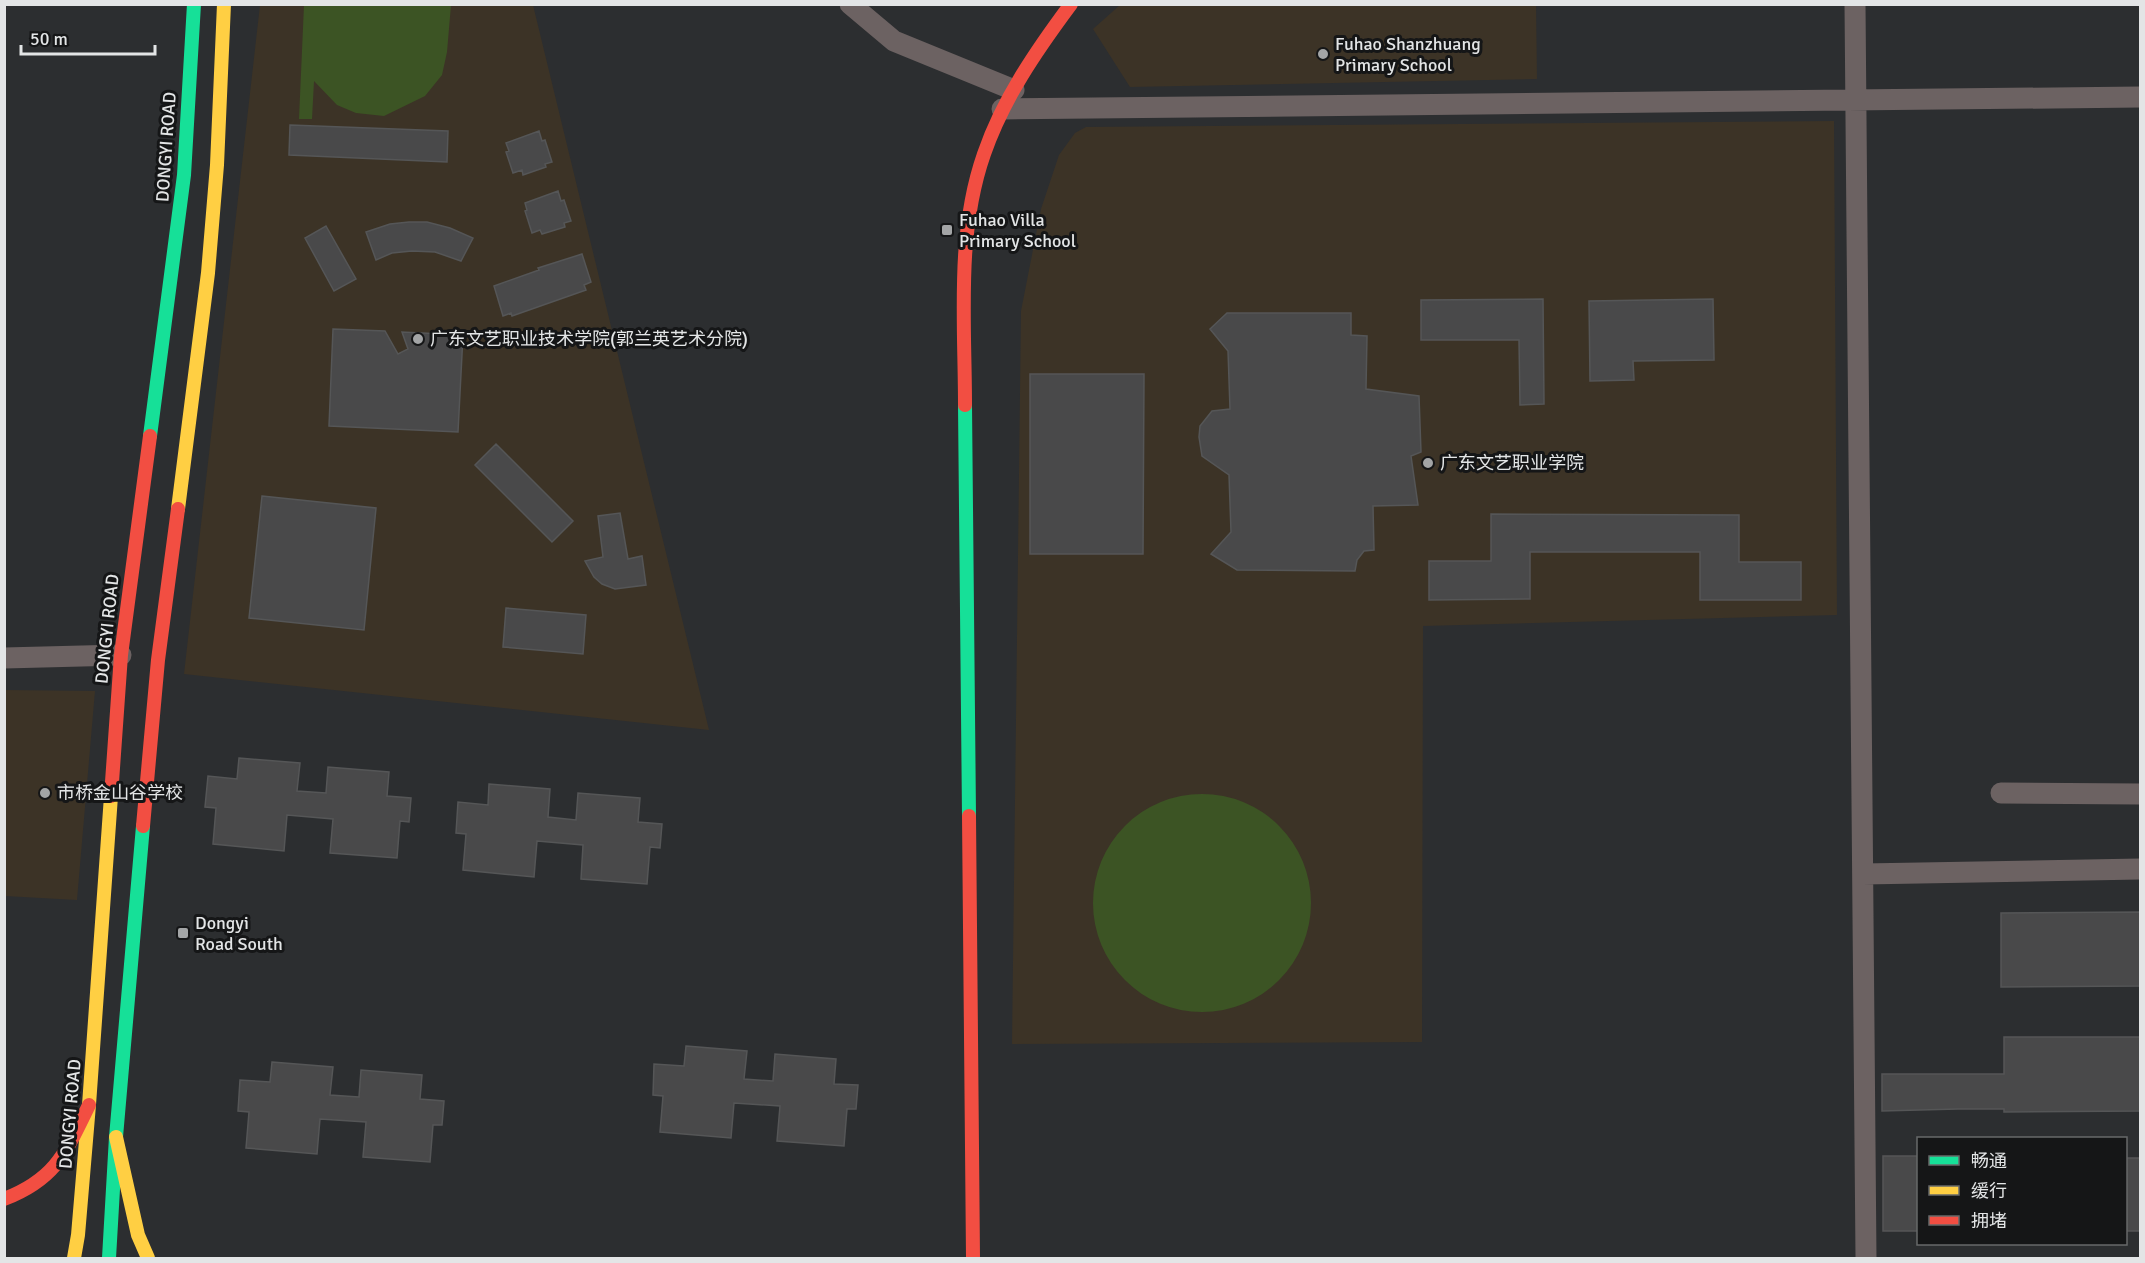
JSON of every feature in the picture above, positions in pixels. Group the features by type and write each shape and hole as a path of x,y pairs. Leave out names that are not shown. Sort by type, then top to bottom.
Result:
{"street":[{"name":"DONGYI ROAD","path":"74,1258 89,1105 121,655 184,175 194,4"},
{"path":"109,1258 117,1137 158,660 210,252 217,165 224,4"},
{"path":"850,4 894,41 1014,90"},
{"path":"973,1258 964,266 976,179 1002,109 1052,29 1071,4"},
{"path":"1855,4 1866,1258"},
{"path":"1002,109 2140,98"},
{"path":"4,658 121,655"},
{"path":"2001,793 2140,794"},
{"path":"1863,874 2140,869"},
{"path":"4,1199 19,1194 43,1177 63,1155 89,1105"},
{"path":"117,1137 138,1235 148,1258"}],"shaded area":[{"name":"广东文艺职业技术学院(郭兰英艺术分院)","path":"260,5 533,5 709,730 184,674"},
{"name":"Fuhao Shanzhuang Primary School","path":"1120,5 1536,5 1537,79 1130,87 1093,29"},
{"name":"广东文艺职业学院","path":"1834,121 1837,615 1423,626 1422,1042 1012,1044 1021,311 1041,209 1059,155 1075,133 1086,127"},
{"name":"市桥金山谷学校","path":"4,690 95,691 77,900 5,896"}],"green space":[{"path":"304,5 451,5 447,52 442,75 425,96 384,116 356,113 337,105 314,81 312,119 299,119"},
{"path":"1191,794 1213,794 1244,802 1263,812 1279,826 1293,842 1303,861 1311,892 1307,935 1303,945 1293,964 1279,980 1263,994 1234,1008 1213,1012 1191,1012 1170,1008 1141,994 1111,964 1097,935 1093,914 1093,892 1097,871 1111,842 1141,812 1170,798"}],"building":[{"path":"290,125 448,131 447,162 289,155"},
{"path":"539,131 542,141 545,140 552,162 545,164 546,167 523,175 522,170 513,173 506,152 509,151 506,143"},
{"path":"558,191 561,201 564,200 571,221 564,223 565,227 542,234 540,230 532,233 525,211 527,210 525,203"},
{"path":"427,222 450,228 473,238 461,261 435,252 412,251 392,253 376,260 366,232 390,224"},
{"path":"326,226 356,279 334,291 305,238"},
{"path":"582,254 591,282 584,285 586,290 512,316 511,313 503,316 494,286 539,270 538,268"},
{"path":"1543,299 1544,404 1520,405 1519,340 1421,340 1421,300"},
{"path":"1713,299 1714,360 1633,361 1634,380 1590,381 1589,301"},
{"path":"1227,313 1351,313 1351,335 1367,336 1366,389 1419,396 1421,452 1411,456 1418,505 1373,506 1374,550 1364,551 1357,560 1355,571 1237,570 1211,554 1231,532 1229,475 1202,456 1199,437 1200,426 1212,411 1230,409 1228,351 1210,329"},
{"path":"333,329 385,331 398,354 408,349 402,332 463,335 458,432 329,426"},
{"path":"1030,374 1144,374 1143,554 1030,554"},
{"path":"496,444 573,521 552,542 475,465"},
{"path":"262,496 376,508 364,630 249,618"},
{"path":"620,513 628,559 642,556 646,585 615,589 602,584 594,577 585,561 603,557 598,516"},
{"path":"1491,514 1739,515 1739,562 1801,562 1801,600 1700,600 1700,552 1530,552 1530,599 1429,600 1429,561 1491,561"},
{"path":"506,608 586,615 583,654 503,647"},
{"path":"239,758 300,763 297,791 326,793 328,767 389,772 387,796 411,798 409,822 400,821 397,858 330,853 333,819 287,815 284,851 213,844 216,808 205,807 208,776 237,779"},
{"path":"489,784 550,789 548,817 576,820 578,793 640,798 638,822 662,824 660,848 650,847 647,884 581,879 583,845 537,841 534,877 463,870 466,834 456,833 458,802 488,805"},
{"path":"2140,912 2140,986 2001,987 2001,913"},
{"path":"2004,1037 2140,1037 2140,1111 2004,1112 2004,1109 1958,1109 1882,1111 1882,1074 2004,1074"},
{"path":"686,1046 747,1051 744,1079 773,1081 775,1054 836,1059 834,1084 858,1085 856,1109 847,1109 844,1146 777,1141 780,1106 734,1103 731,1138 660,1132 663,1096 653,1095 654,1064 684,1066"},
{"path":"272,1062 333,1067 330,1095 359,1097 361,1070 422,1075 420,1099 444,1101 442,1125 433,1125 430,1162 363,1157 366,1122 320,1119 317,1154 246,1148 249,1112 238,1111 240,1080 270,1082"},
{"path":"1883,1156 1917,1156 1917,1231 1883,1231"},
{"path":"2127,1158 2140,1158 2140,1231 2127,1231"}],"traffic: fast":[{"path":"150,436 184,175 194,4"},
{"path":"965,405 969,816"},
{"path":"109,1258 116,1137 143,826"}],"traffic: slow":[{"path":"178,509 208,273 217,165 224,4"},
{"path":"74,1258 89,1105 111,796"},
{"path":"116,1137 138,1235 148,1258"}],"traffic: jam":[{"path":"965,405 964,278 969,215 975,184 992,134 1011,95 1033,58 1071,4"},
{"path":"111,796 121,655 150,436"},
{"path":"143,826 158,660 178,509"},
{"path":"969,816 973,1258"},
{"path":"4,1199 22,1191 48,1173 66,1150 89,1105"}],"place":[{"name":"Fuhao Shanzhuang Primary School","path":"1323,54"},
{"name":"Fuhao Villa Primary School","path":"947,230"},
{"name":"广东文艺职业技术学院(郭兰英艺术分院)","path":"418,339"},
{"name":"广东文艺职业学院","path":"1428,463"},
{"name":"市桥金山谷学校","path":"45,793"},
{"name":"Dongyi Road South","path":"183,933"}]}
